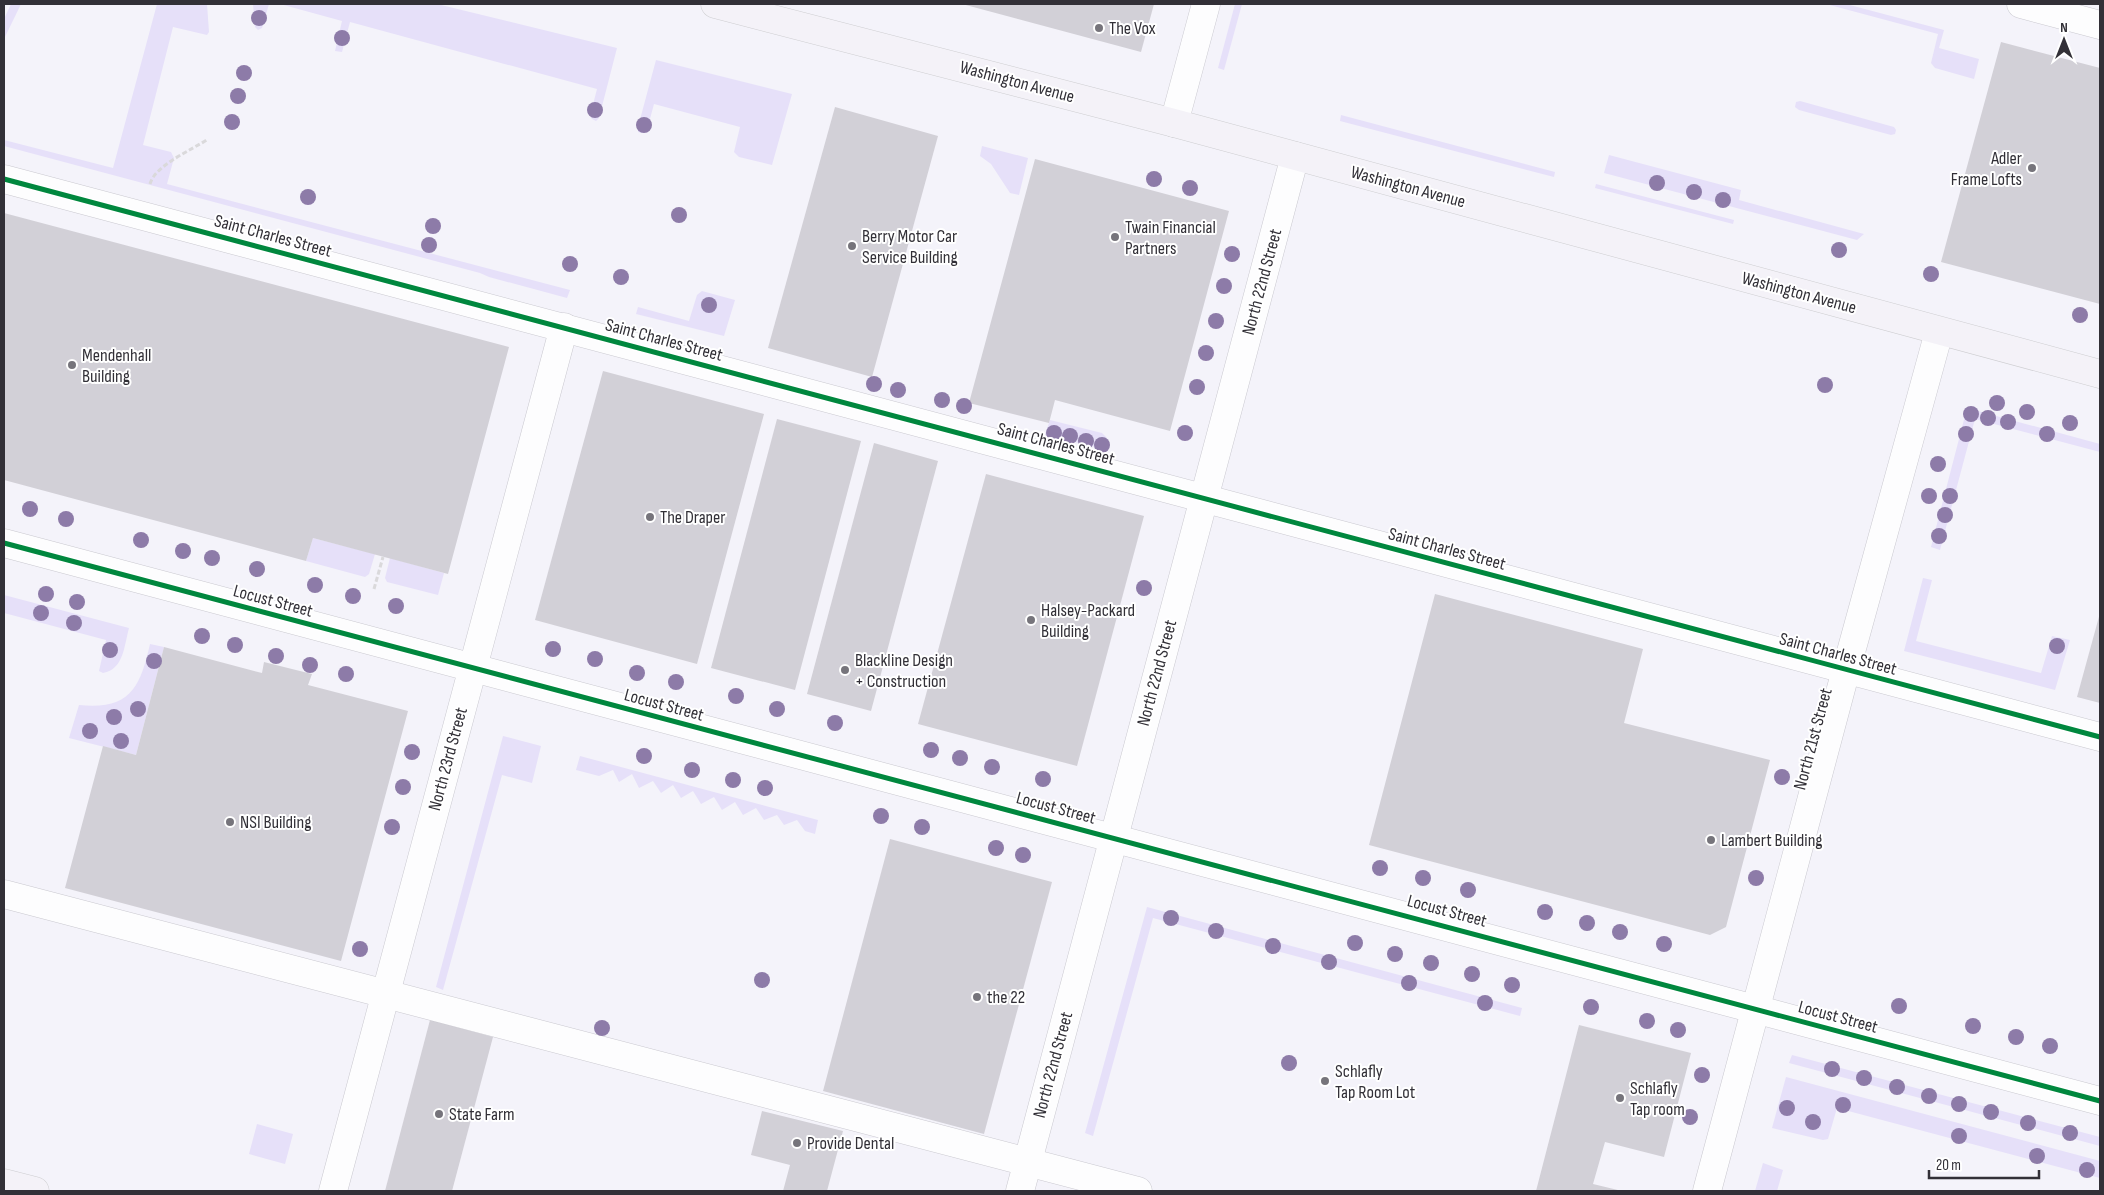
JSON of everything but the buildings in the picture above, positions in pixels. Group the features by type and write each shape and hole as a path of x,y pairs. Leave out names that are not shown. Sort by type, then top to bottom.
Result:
{"main road":[{"name":"Washington Avenue","path":"715,4 1174,123 1939,332 2100,374"},
{"path":"4,1183 35,1191"}],"street":[{"path":"1174,123 1206,4"},
{"path":"2021,4 2100,25"},
{"name":"North 22nd Street","path":"1020,1191 1295,156"},
{"name":"Saint Charles Street","path":"4,179 2100,737"},
{"name":"North 23rd Street","path":"333,1191 564,327"},
{"name":"North 21st Street","path":"1707,1191 1846,670 1939,332"},
{"name":"Locust Street","path":"4,543 2100,1101"},
{"path":"4,894 1138,1191"}],"path":[{"path":"148,190 151,180 163,167 208,140"},
{"path":"374,589 383,557"}],"shaded area":[{"path":"11,4 21,4 4,39 4,19"},
{"path":"157,4 207,4 209,32 207,35 173,27 143,145 171,152 174,158 167,184 570,290 567,298 4,146 4,140 113,168"},
{"path":"253,4 269,4 262,28 258,30 255,27"},
{"path":"280,4 437,4 617,48 599,118 596,121 590,116 597,89 350,22 342,52 335,51 342,21"},
{"path":"1235,4 1242,4 1224,70 1218,68"},
{"path":"1826,4 1846,4 1944,30 1939,48 1979,59 1974,79 1935,68 1931,63 1938,34"},
{"path":"656,60 792,94 772,165 739,157 734,152 740,127 654,104 647,130 642,133 638,132"},
{"path":"1800,101 1894,127 1896,130 1895,134 1891,135 1799,110 1795,107 1796,102"},
{"path":"1341,115 1555,172 1554,177 1340,121"},
{"path":"982,146 1028,158 1019,195 1010,193 991,164 980,156"},
{"path":"1609,155 1741,190 1739,200 1864,234 1857,240 1604,173"},
{"path":"1596,184 1734,220 1733,224 1595,188"},
{"path":"702,291 735,300 724,336 636,314 638,307 689,321 697,295"},
{"path":"1967,408 2100,444 2100,452 1975,419 1940,550 1931,547"},
{"path":"1050,420 1102,433 1107,438 1107,443 1104,448 1099,448 1045,435"},
{"path":"313,538 375,554 369,574 365,577 306,561"},
{"path":"390,558 444,573 438,595 387,582 385,578"},
{"path":"1923,578 1932,580 1916,641 2041,673 2052,636 2070,640 2055,690 1904,651"},
{"path":"4,595 129,628 119,662 110,671 103,673 99,671 106,640 4,613"},
{"path":"150,644 164,647 136,755 69,738 79,705 96,706 110,704 130,693 142,673"},
{"path":"503,736 541,746 532,783 502,775 443,990 436,987"},
{"path":"580,756 818,820 815,834 805,831 797,820 784,825 777,815 764,820 756,808 743,815 735,802 722,810 714,797 701,804 693,791 681,798 673,785 661,793 653,781 639,788 632,774 619,782 613,770 599,776 576,770"},
{"path":"1147,907 1522,1008 1520,1016 1153,918 1093,1136 1085,1133"},
{"path":"1792,1055 2100,1137 2100,1146 1789,1063"},
{"path":"1786,1077 2100,1161 2100,1178 1837,1108 1828,1139 1823,1140 1772,1128"},
{"path":"257,1124 293,1134 285,1164 249,1154"},
{"path":"1763,1163 1783,1170 1777,1191 1755,1191"}],"cycle path":[{"path":"4,179 2100,737"},
{"path":"4,543 2100,1101"}],"place":[{"name":"The Vox","path":"1099,28"},
{"name":"Adler Frame Lofts","path":"2032,168"},
{"name":"Twain Financial Partners","path":"1115,237"},
{"name":"Berry Motor Car Service Building","path":"852,246"},
{"name":"Mendenhall Building","path":"72,365"},
{"name":"The Draper","path":"650,517"},
{"name":"Halsey-Packard Building","path":"1031,620"},
{"name":"Blackline Design + Construction","path":"845,670"},
{"name":"NSI Building","path":"230,822"},
{"name":"Lambert Building","path":"1711,840"},
{"name":"the 22","path":"977,997"},
{"name":"Schlafly Tap Room Lot","path":"1325,1081"},
{"name":"Schlafly Tap room","path":"1620,1098"},
{"name":"State Farm","path":"439,1114"},
{"name":"Provide Dental","path":"797,1143"}]}
